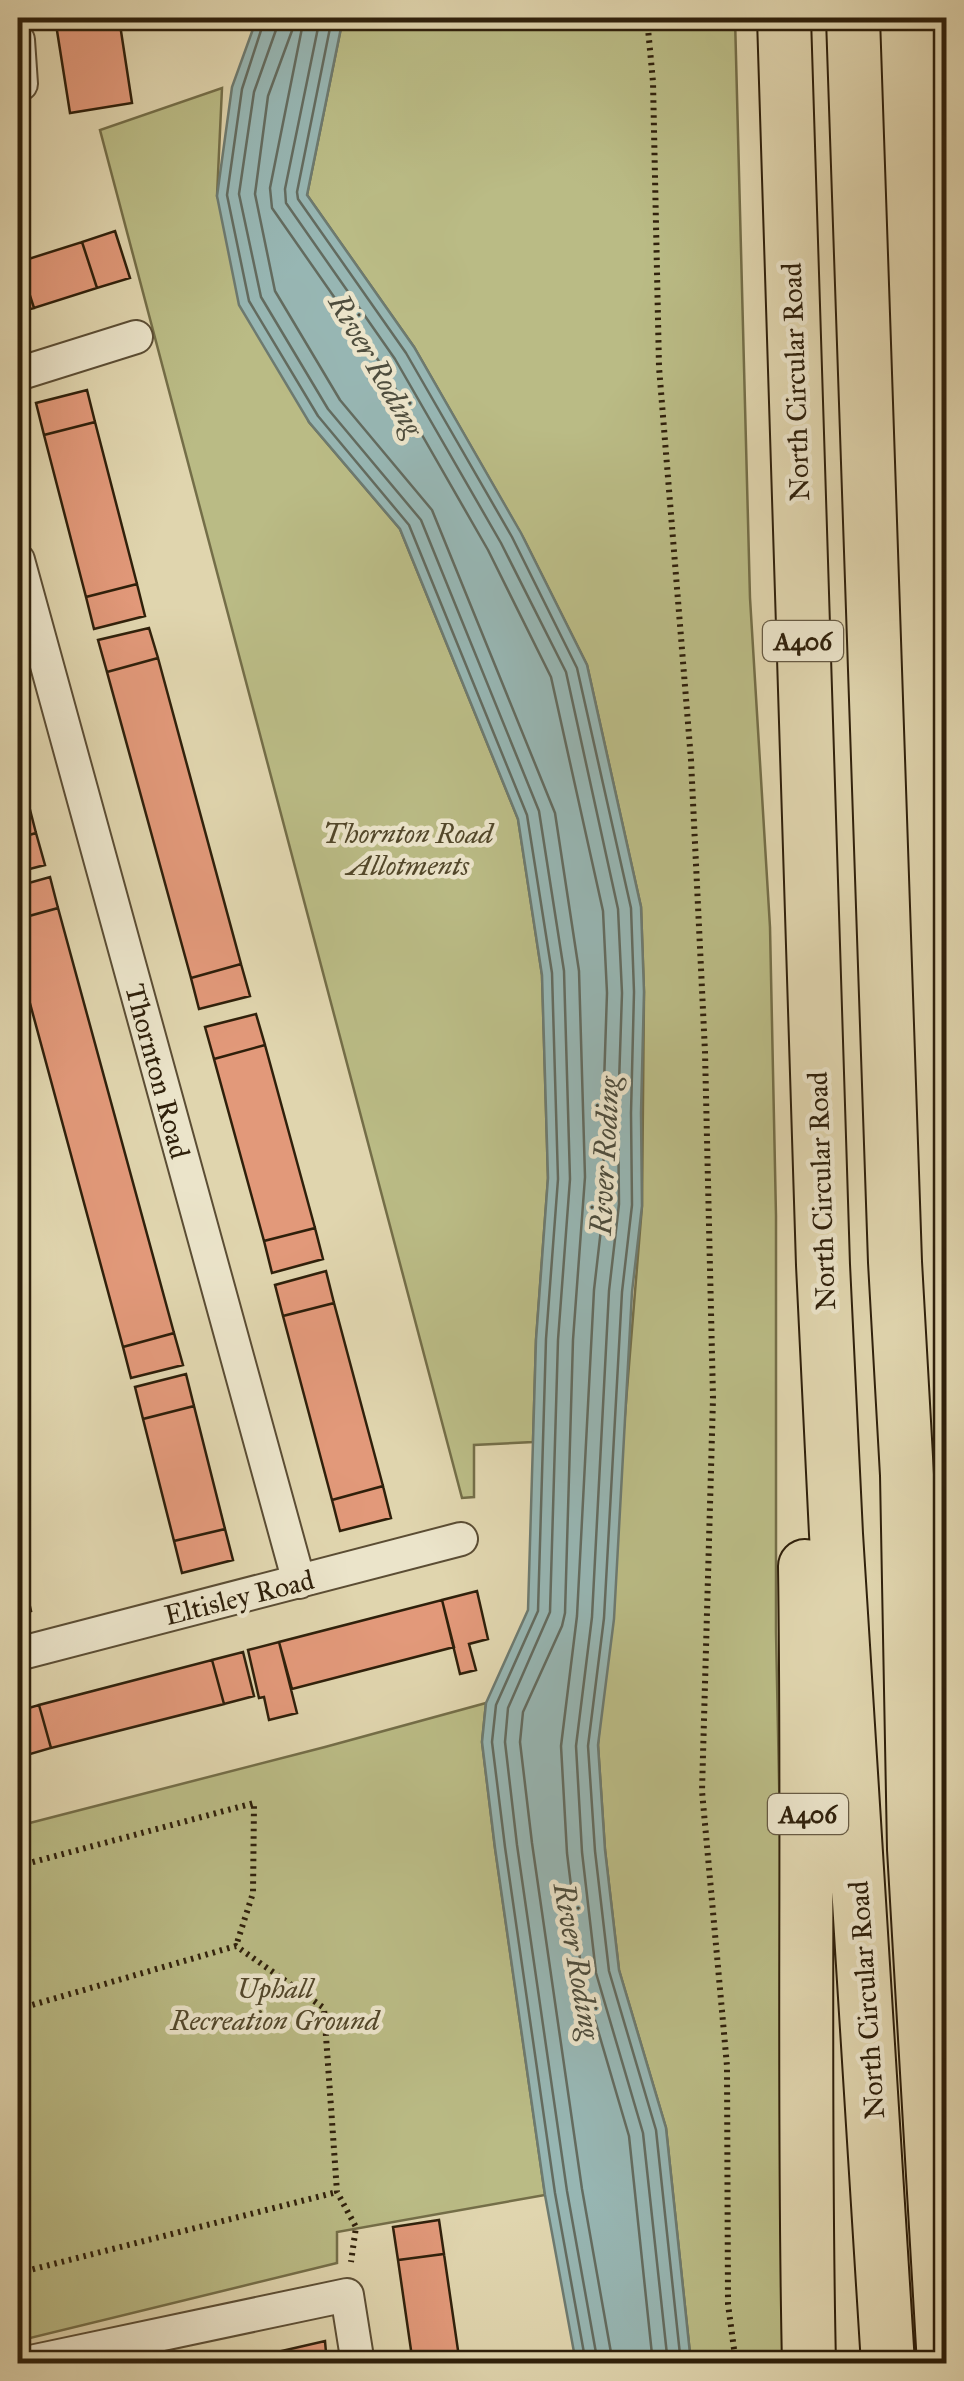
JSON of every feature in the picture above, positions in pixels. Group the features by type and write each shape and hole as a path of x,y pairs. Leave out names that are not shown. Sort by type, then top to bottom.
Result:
{"highway":[{"name":"North Circular Road","path":"784,18 823,1265 888,2364"},
{"name":"North Circular Road","path":"853,18 895,1262 906,1475 914,1849 944,2364"},
{"name":"A406","path":"810,2364 805,1534 823,1265"},
{"name":"A406","path":"906,1475 946,1790"}],"street":[{"path":"18,40 19,84"},
{"path":"18,374 136,337"},
{"name":"Thornton Road","path":"18,560 299,1582"},
{"name":"Eltisley Road","path":"18,1654 461,1539"},
{"path":"21,2364 347,2295 358,2364"}],"path":[{"path":"648,18 659,367 691,760 705,1052 713,1398 702,1791 727,2066 728,2304 736,2364"},
{"path":"18,1866 254,1803 254,1893 236,1946"},
{"path":"18,2010 236,1946"},
{"path":"236,1946 324,2008 337,2192 356,2228 347,2295"},
{"path":"18,2272 337,2192"}],"green space":[{"path":"343,18 735,18 750,598 770,927 782,1927 800,2363 691,2363 666,2128 619,1970 605,1850 598,1745 642,1206 641,907 587,665 524,539 414,347 307,195"},
{"name":"Thornton Road Allotments","path":"222,88 217,196 309,422 400,529 518,819 542,975 548,1178 533,1442 474,1445 474,1497 462,1498 100,130"},
{"name":"Uphall Recreation Ground","path":"486,1703 482,1742 545,2195 337,2232 337,2263 18,2341 18,1826"}],"water":[{"name":"River Roding","path":"257,18 343,18 307,195 414,347 521,533 587,665 641,907 642,1206 632,1292 614,1619 598,1745 619,1970 666,2128 691,2363 576,2363 545,2195 482,1742 486,1703 528,1610 536,1340 548,1178 542,975 518,819 400,529 309,422 239,305 217,196 232,87"}],"building":[{"path":"55,18 119,18 132,103 70,113"},
{"path":"115,231 130,278 97,288 82,242"},
{"path":"82,242 97,288 34,308 19,262"},
{"path":"18,263 34,308 18,312"},
{"path":"87,390 95,422 44,435 36,403"},
{"path":"95,422 137,584 86,597 44,435"},
{"path":"137,584 145,616 94,629 86,597"},
{"path":"149,628 158,658 107,672 98,640"},
{"path":"158,658 241,964 191,978 107,672"},
{"path":"18,763 36,833 18,838"},
{"path":"36,833 45,865 18,872 18,838"},
{"path":"50,877 58,908 18,919 18,886"},
{"path":"58,908 174,1333 123,1347 18,959 18,919"},
{"path":"241,964 250,996 199,1009 191,978"},
{"path":"256,1014 265,1045 214,1059 205,1027"},
{"path":"265,1045 315,1228 264,1241 214,1059"},
{"path":"315,1228 323,1259 272,1273 264,1241"},
{"path":"326,1271 334,1303 283,1316 275,1285"},
{"path":"334,1303 383,1486 332,1500 283,1316"},
{"path":"174,1333 183,1365 131,1378 123,1347"},
{"path":"186,1374 194,1406 143,1419 135,1387"},
{"path":"194,1406 225,1529 174,1541 143,1419"},
{"path":"383,1486 391,1518 340,1531 332,1500"},
{"path":"225,1529 233,1560 182,1573 174,1541"},
{"path":"24,1580 31,1611 18,1614 18,1581"},
{"path":"477,1591 488,1639 469,1644 476,1670 460,1674 442,1600"},
{"path":"442,1600 454,1647 292,1689 279,1642"},
{"path":"279,1642 297,1713 269,1720 264,1697 259,1698 248,1650"},
{"path":"243,1652 254,1696 224,1704 212,1660"},
{"path":"212,1660 224,1704 51,1748 39,1705"},
{"path":"39,1705 51,1748 20,1757 18,1711"},
{"path":"439,2220 444,2254 398,2260 393,2227"},
{"path":"444,2254 460,2364 413,2364 398,2260"},
{"path":"325,2341 327,2364 275,2364 273,2353"}]}
